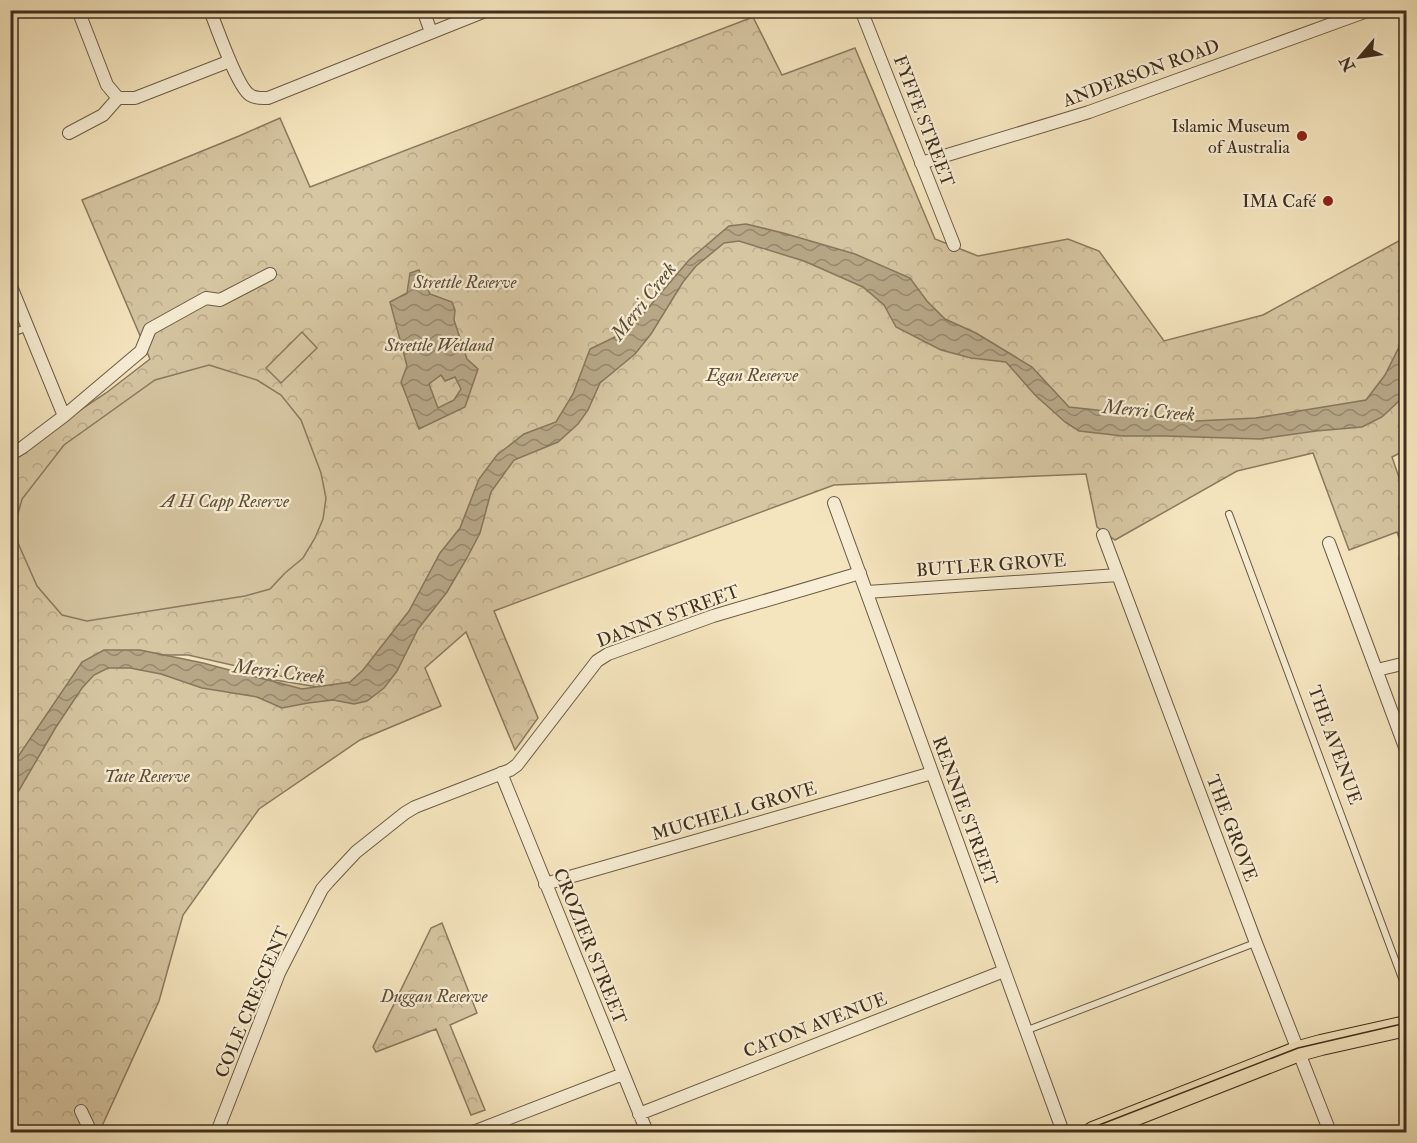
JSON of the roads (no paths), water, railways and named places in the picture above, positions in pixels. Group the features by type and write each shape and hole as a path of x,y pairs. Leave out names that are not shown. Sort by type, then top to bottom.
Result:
{"main road":[{"path":"1093,1132 1299,1051 1407,1026"}],"street":[{"path":"78,10 107,85 118,98"},
{"path":"210,10 244,89 257,99 268,98 488,10"},
{"path":"423,10 431,32"},
{"name":"FYFFE STREET","path":"861,10 954,245"},
{"name":"ANDERSON ROAD","path":"921,164 1089,112 1370,10"},
{"path":"69,133 103,115 118,98 135,98 230,61"},
{"path":"10,455 64,416 141,351 150,329 206,298 220,300 270,274"},
{"path":"10,284 64,416"},
{"name":"RENNIE STREET","path":"834,503 1063,1132"},
{"name":"THE GROVE","path":"1103,535 1256,943 1330,1132"},
{"path":"1329,543 1407,750"},
{"name":"DANNY STREET","path":"501,773 517,765 597,661 608,654 713,616 860,573"},
{"name":"BUTLER GROVE","path":"867,592 1118,575"},
{"path":"1377,670 1407,663"},
{"name":"CROZIER STREET","path":"501,773 647,1132"},
{"name":"COLE CRESCENT","path":"217,1132 279,973 328,882 356,852 405,813 501,773"},
{"name":"MUCHELL GROVE","path":"545,884 932,773"},
{"name":"CATON AVENUE","path":"639,1114 1004,971"},
{"path":"473,1132 623,1074"},
{"path":"81,1111 91,1132"}],"lane":[{"path":"10,334 28,327"},
{"name":"THE AVENUE","path":"1229,514 1407,989"},
{"path":"1025,1030 1256,943"}],"water":[{"path":"746,224 855,254 910,278 927,301 945,319 976,333 1032,367 1069,407 1196,421 1256,418 1366,400 1385,375 1406,333 1406,382 1400,400 1382,417 1362,427 1260,439 1123,436 1079,431 1065,422 1035,395 1006,362 971,358 941,350 896,327 884,305 863,287 804,261 739,241 724,243 696,266 683,282 651,334 635,354 600,383 588,410 578,424 558,442 514,460 491,492 480,533 467,558 447,592 418,629 397,671 384,688 367,701 354,704 333,700 282,708 257,697 202,688 161,674 130,668 108,668 94,675 82,688 56,727 11,804 13,764 82,662 104,650 140,650 203,663 302,689 350,682 363,670 409,611 440,553 460,528 479,479 497,455 524,434 556,422 573,394 590,349 617,336 644,313 689,260 729,226"},
{"name":"Strettle Wetland","path":"419,270 430,294 452,302 455,310 454,320 467,359 478,369 465,407 419,429 401,382 407,366 390,302 407,293 410,273","holes":["441,375 445,381 455,377 461,389 454,400 438,408 429,384"]}],"tram line":[{"path":"1081,1132 1298,1048 1406,1023"}],"place":[{"name":"Islamic Museum of Australia","path":"1302,136"},
{"name":"IMA Café","path":"1328,201"}],"park label":[{"name":"Strettle Reserve","path":"465,282"},
{"name":"Egan Reserve","path":"752,375"},
{"name":"A H Capp Reserve","path":"225,501"},
{"name":"Tate Reserve","path":"147,776"},
{"name":"Duggan Reserve","path":"434,996"}],"water label":[{"name":"Merri Creek","path":"643,301"},
{"name":"Merri Creek","path":"1149,410"},
{"name":"Merri Creek","path":"279,671"}]}
